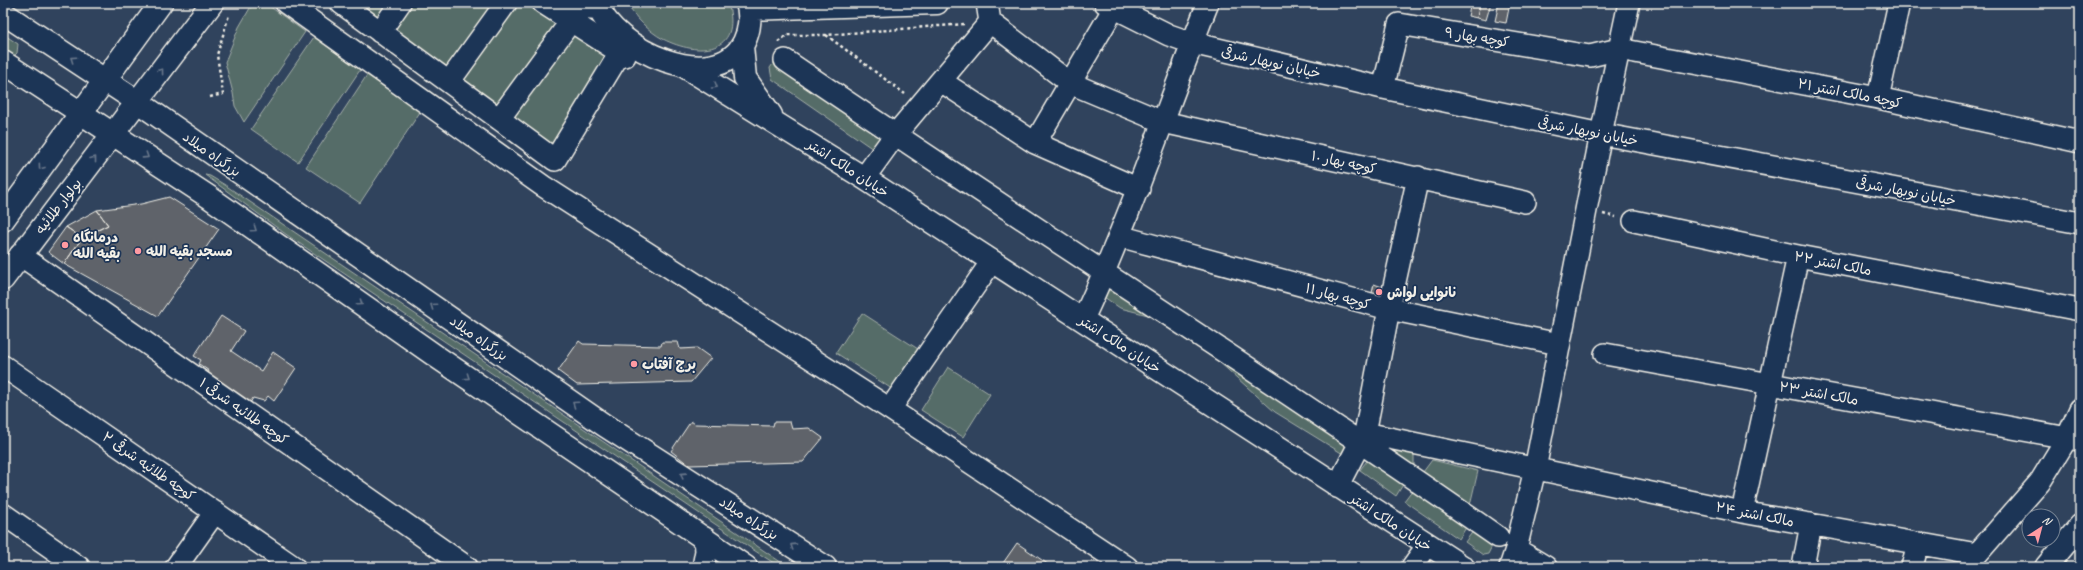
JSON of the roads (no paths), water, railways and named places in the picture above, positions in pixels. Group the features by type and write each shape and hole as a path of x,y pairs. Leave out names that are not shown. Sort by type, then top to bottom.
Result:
{"main road":[{"path":"3,220 161,3"},
{"path":"572,12 583,8 598,6 620,34 626,51 655,57 682,65 701,67 715,64 734,54 742,46 749,27 748,6 937,3"},
{"name":"بولوار طلائیه","path":"3,279 138,102 221,8"},
{"path":"3,13 105,80"},
{"name":"خیابان مالک اشتر","path":"742,46 745,78 777,122"},
{"path":"3,62 215,202 437,357 746,567"},
{"name":"خیابان مالک اشتر","path":"682,65 777,122 1083,319 1427,546 1463,567"},
{"name":"بزرگراه میلاد","path":"105,80 604,424 825,567"},
{"path":"2046,567 2080,526"}],"street":[{"path":"286,3 543,186 890,409 1127,567"},
{"path":"341,3 555,160 626,51"},
{"path":"380,32 400,3"},
{"path":"449,82 506,3"},
{"path":"543,3 572,12 626,51"},
{"path":"1083,319 1139,189 1208,3"},
{"path":"1546,567 1513,558 1535,469 1601,134 1629,3"},
{"path":"1878,98 1899,3"},
{"path":"1035,143 1070,83 1110,5"},
{"name":"خیابان نوبهار شرقی","path":"1110,5 1169,35 1192,43 1383,88 1601,134 2080,223"},
{"path":"499,119 572,12"},
{"path":"864,178 896,135 941,81 988,12"},
{"name":"کوچه بهار ۱۰","path":"988,12 1070,83 1163,122 1525,202"},
{"name":"کوچه بهار ۹","path":"1383,88 1399,24 1590,56 1619,49"},
{"name":"کوچه مالک اشتر ۲۱","path":"1619,49 1878,98 2080,142"},
{"path":"543,186 626,51"},
{"path":"785,60 1104,273 1363,437 1498,537"},
{"path":"941,81 1035,143 1139,189"},
{"path":"1337,487 1363,437 1418,178"},
{"name":"مالک اشتر ۲۲","path":"1634,220 1798,256 2080,310"},
{"name":"کوچه بهار ۱۱","path":"1120,236 1389,309 1559,344"},
{"name":"کوچه طلائیه شرقی ۱","path":"20,255 467,567"},
{"path":"1742,512 1798,256"},
{"path":"890,409 992,261"},
{"name":"مالک اشتر ۲۳","path":"1605,354 2074,439"},
{"name":"کوچه طلائیه شرقی ۲","path":"3,366 294,567"},
{"path":"2074,439 2080,409"},
{"name":"مالک اشتر ۲۴","path":"1363,437 1535,469 1742,512 1977,554 2040,482 2074,439"},
{"path":"176,567 214,512"},
{"path":"3,514 79,567"},
{"path":"1803,567 1811,524"},
{"path":"703,567 706,551 704,538"},
{"path":"1912,567 1918,543"},
{"path":"1412,567 1427,546"}],"place":[{"name":"درمانگاه بقیه الله","path":"65,245"},
{"name":"مسجد بقیه الله","path":"138,251"},
{"name":"نانوایی لواش","path":"1379,292"},
{"name":"برج آفتاب","path":"634,364"}]}
